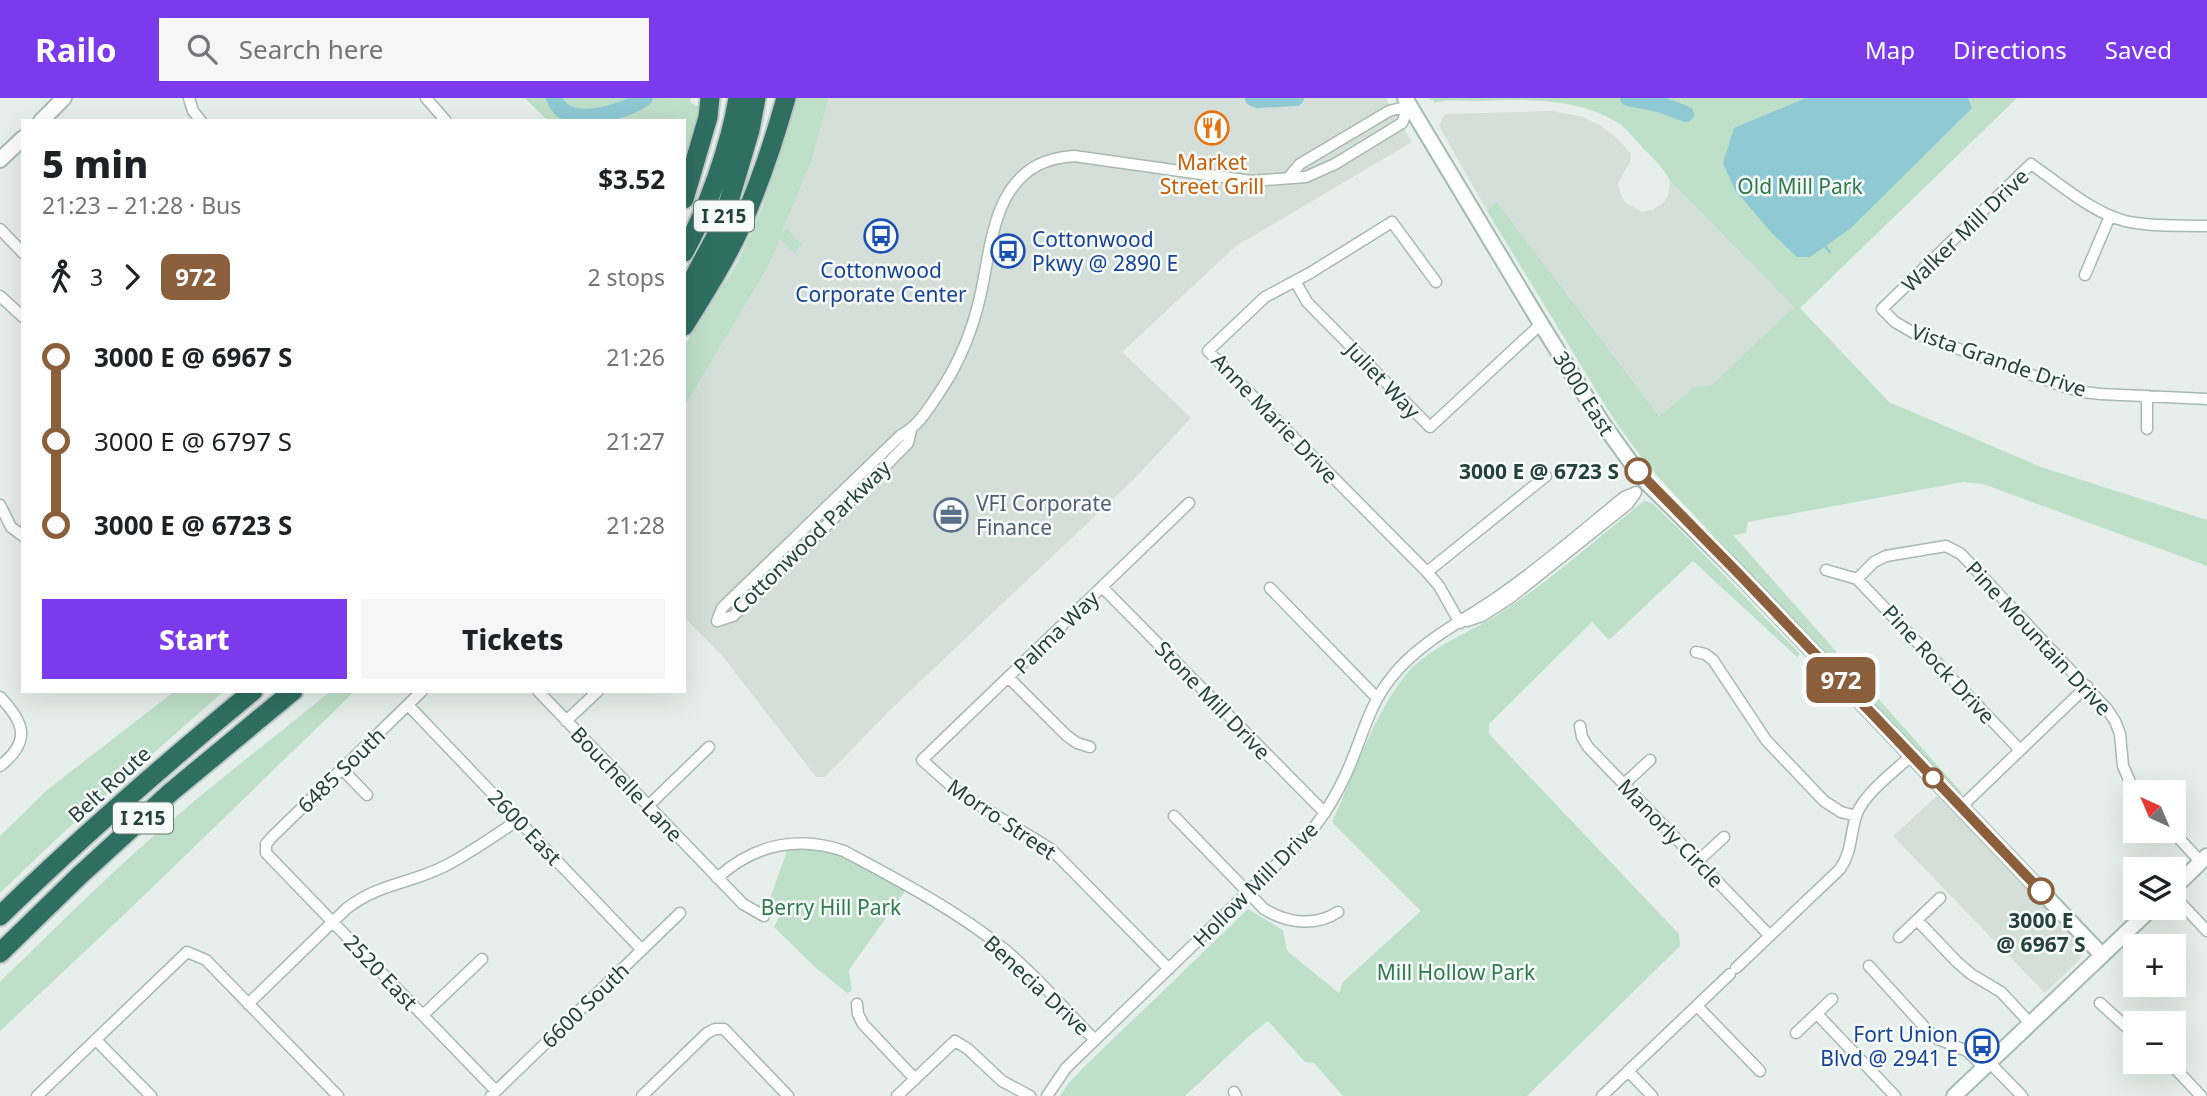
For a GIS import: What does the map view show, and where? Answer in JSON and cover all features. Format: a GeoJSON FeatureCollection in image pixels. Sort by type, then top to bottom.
{"type":"FeatureCollection","features":[{"type":"Feature","properties":{"kind":"highway","name":"I 215"},"geometry":{"type":"LineString","coordinates":[[686,292],[722,225],[742,128],[738,98]]}},
{"type":"Feature","properties":{"kind":"highway","name":"I 215"},"geometry":{"type":"LineString","coordinates":[[686,249],[698,228],[755,98]]}},
{"type":"Feature","properties":{"kind":"highway"},"geometry":{"type":"LineString","coordinates":[[686,323],[740,228],[786,98]]}},
{"type":"Feature","properties":{"kind":"highway"},"geometry":{"type":"LineString","coordinates":[[686,192],[709,108]]}},
{"type":"Feature","properties":{"kind":"highway","name":"Belt Route"},"geometry":{"type":"LineString","coordinates":[[0,916],[62,855],[155,772],[251,693]]}},
{"type":"Feature","properties":{"kind":"highway","name":"I 215"},"geometry":{"type":"LineString","coordinates":[[0,953],[171,792],[291,693]]}},
{"type":"Feature","properties":{"kind":"main road"},"geometry":{"type":"LineString","coordinates":[[45,119],[64,98]]}},
{"type":"Feature","properties":{"kind":"main road","name":"3000 East"},"geometry":{"type":"LineString","coordinates":[[1407,102],[1642,487],[1738,573],[2102,955]]}},
{"type":"Feature","properties":{"kind":"main road"},"geometry":{"type":"LineString","coordinates":[[0,160],[21,140]]}},
{"type":"Feature","properties":{"kind":"main road"},"geometry":{"type":"LineString","coordinates":[[2186,876],[2204,859]]}},
{"type":"Feature","properties":{"kind":"main road"},"geometry":{"type":"LineString","coordinates":[[1954,1096],[2139,920]]}},
{"type":"Feature","properties":{"kind":"street"},"geometry":{"type":"LineString","coordinates":[[189,98],[193,111],[199,119]]}},
{"type":"Feature","properties":{"kind":"street"},"geometry":{"type":"LineString","coordinates":[[426,98],[444,119]]}},
{"type":"Feature","properties":{"kind":"street"},"geometry":{"type":"LineString","coordinates":[[1289,177],[1300,164],[1407,102]]}},
{"type":"Feature","properties":{"kind":"street","name":"Cottonwood Parkway"},"geometry":{"type":"LineString","coordinates":[[911,430],[901,435],[722,608],[717,621],[733,616],[908,443],[911,430],[943,388],[968,338],[1001,204],[1024,174],[1038,164],[1055,158],[1074,156],[1251,181],[1306,177],[1335,164],[1402,123],[1407,102]]}},
{"type":"Feature","properties":{"kind":"street","name":"Walker Mill Drive"},"geometry":{"type":"LineString","coordinates":[[1882,310],[2031,164],[2110,216],[2135,223],[2207,226]]}},
{"type":"Feature","properties":{"kind":"street"},"geometry":{"type":"LineString","coordinates":[[2085,275],[2110,216]]}},
{"type":"Feature","properties":{"kind":"street","name":"Anne Marie Drive"},"geometry":{"type":"LineString","coordinates":[[1436,282],[1392,222],[1265,297],[1208,351],[1427,572],[1439,586],[1460,623]]}},
{"type":"Feature","properties":{"kind":"street"},"geometry":{"type":"LineString","coordinates":[[0,229],[21,251]]}},
{"type":"Feature","properties":{"kind":"street","name":"Juliet Way"},"geometry":{"type":"LineString","coordinates":[[1294,281],[1307,302],[1430,427],[1541,324]]}},
{"type":"Feature","properties":{"kind":"street"},"geometry":{"type":"LineString","coordinates":[[0,296],[21,315]]}},
{"type":"Feature","properties":{"kind":"street","name":"Vista Grande Drive"},"geometry":{"type":"LineString","coordinates":[[1882,310],[1895,322],[1914,333],[2065,387],[2101,394],[2207,398]]}},
{"type":"Feature","properties":{"kind":"street"},"geometry":{"type":"LineString","coordinates":[[2147,396],[2147,429]]}},
{"type":"Feature","properties":{"kind":"street"},"geometry":{"type":"LineString","coordinates":[[1427,572],[1546,476]]}},
{"type":"Feature","properties":{"kind":"street","name":"Hollow Mill Drive"},"geometry":{"type":"LineString","coordinates":[[1047,1096],[1066,1068],[1296,847],[1325,813],[1347,772],[1365,721],[1392,676],[1418,650],[1520,581],[1623,497],[1642,487]]}},
{"type":"Feature","properties":{"kind":"street","name":"Palma Way"},"geometry":{"type":"LineString","coordinates":[[922,760],[1189,503]]}},
{"type":"Feature","properties":{"kind":"street"},"geometry":{"type":"LineString","coordinates":[[0,505],[11,527],[21,534]]}},
{"type":"Feature","properties":{"kind":"street","name":"Pine Mountain Drive"},"geometry":{"type":"LineString","coordinates":[[1857,579],[1874,562],[1886,555],[1946,546],[1961,554],[2108,709],[2120,734],[2123,766],[2129,780]]}},
{"type":"Feature","properties":{"kind":"street"},"geometry":{"type":"LineString","coordinates":[[1826,570],[1857,579]]}},
{"type":"Feature","properties":{"kind":"street","name":"Pine Rock Drive"},"geometry":{"type":"LineString","coordinates":[[1857,579],[2020,750]]}},
{"type":"Feature","properties":{"kind":"street","name":"Stone Mill Drive"},"geometry":{"type":"LineString","coordinates":[[1102,587],[1325,813]]}},
{"type":"Feature","properties":{"kind":"street"},"geometry":{"type":"LineString","coordinates":[[1270,588],[1377,698]]}},
{"type":"Feature","properties":{"kind":"street"},"geometry":{"type":"LineString","coordinates":[[1696,652],[1713,660],[1757,730],[1824,801],[1841,812],[1856,816]]}},
{"type":"Feature","properties":{"kind":"street"},"geometry":{"type":"LineString","coordinates":[[1008,677],[1066,735],[1077,743],[1090,747]]}},
{"type":"Feature","properties":{"kind":"street"},"geometry":{"type":"LineString","coordinates":[[1961,807],[2087,686]]}},
{"type":"Feature","properties":{"kind":"street","name":"6485 South"},"geometry":{"type":"LineString","coordinates":[[266,853],[272,836],[420,693]]}},
{"type":"Feature","properties":{"kind":"street","name":"Bouchelle Lane"},"geometry":{"type":"LineString","coordinates":[[539,693],[743,904],[764,916]]}},
{"type":"Feature","properties":{"kind":"street"},"geometry":{"type":"LineString","coordinates":[[566,721],[596,693]]}},
{"type":"Feature","properties":{"kind":"street"},"geometry":{"type":"LineString","coordinates":[[0,697],[16,715],[21,728],[17,747],[0,766]]}},
{"type":"Feature","properties":{"kind":"street","name":"2600 East"},"geometry":{"type":"LineString","coordinates":[[408,705],[642,950]]}},
{"type":"Feature","properties":{"kind":"street","name":"Manorly Circle"},"geometry":{"type":"LineString","coordinates":[[1580,726],[1588,747],[1770,936]]}},
{"type":"Feature","properties":{"kind":"street"},"geometry":{"type":"LineString","coordinates":[[648,806],[709,747]]}},
{"type":"Feature","properties":{"kind":"street"},"geometry":{"type":"LineString","coordinates":[[1602,1096],[1840,869],[1850,850],[1856,816],[1861,805],[1912,755]]}},
{"type":"Feature","properties":{"kind":"street","name":"Morro Street"},"geometry":{"type":"LineString","coordinates":[[922,760],[958,792],[1051,849],[1169,969]]}},
{"type":"Feature","properties":{"kind":"street"},"geometry":{"type":"LineString","coordinates":[[1624,785],[1650,760]]}},
{"type":"Feature","properties":{"kind":"street"},"geometry":{"type":"LineString","coordinates":[[342,769],[367,795]]}},
{"type":"Feature","properties":{"kind":"street"},"geometry":{"type":"LineString","coordinates":[[1174,816],[1264,909],[1287,920],[1318,922],[1338,912]]}},
{"type":"Feature","properties":{"kind":"street"},"geometry":{"type":"LineString","coordinates":[[248,1003],[360,898],[443,867],[518,820]]}},
{"type":"Feature","properties":{"kind":"street"},"geometry":{"type":"LineString","coordinates":[[1698,862],[1724,837]]}},
{"type":"Feature","properties":{"kind":"street","name":"Benecia Drive"},"geometry":{"type":"LineString","coordinates":[[717,878],[753,852],[772,846],[810,843],[844,851],[988,937],[1018,961],[1095,1040]]}},
{"type":"Feature","properties":{"kind":"street"},"geometry":{"type":"LineString","coordinates":[[2186,843],[2204,859]]}},
{"type":"Feature","properties":{"kind":"street","name":"2520 East"},"geometry":{"type":"LineString","coordinates":[[266,853],[423,1015],[493,1093]]}},
{"type":"Feature","properties":{"kind":"street"},"geometry":{"type":"LineString","coordinates":[[1899,937],[1940,898]]}},
{"type":"Feature","properties":{"kind":"street"},"geometry":{"type":"LineString","coordinates":[[2186,909],[2207,931]]}},
{"type":"Feature","properties":{"kind":"street","name":"6600 South"},"geometry":{"type":"LineString","coordinates":[[493,1093],[680,913]]}},
{"type":"Feature","properties":{"kind":"street"},"geometry":{"type":"LineString","coordinates":[[1917,920],[1956,962],[2001,992],[2030,1023]]}},
{"type":"Feature","properties":{"kind":"street"},"geometry":{"type":"LineString","coordinates":[[37,1096],[187,952],[205,960],[338,1096]]}},
{"type":"Feature","properties":{"kind":"street"},"geometry":{"type":"LineString","coordinates":[[423,1015],[482,959]]}},
{"type":"Feature","properties":{"kind":"street"},"geometry":{"type":"LineString","coordinates":[[1869,966],[1929,1032],[1938,1039],[1967,1051],[2022,1096]]}},
{"type":"Feature","properties":{"kind":"street"},"geometry":{"type":"LineString","coordinates":[[1796,1033],[1832,999]]}},
{"type":"Feature","properties":{"kind":"street"},"geometry":{"type":"LineString","coordinates":[[2100,1003],[2123,1024]]}},
{"type":"Feature","properties":{"kind":"street"},"geometry":{"type":"LineString","coordinates":[[857,1004],[863,1024],[915,1079]]}},
{"type":"Feature","properties":{"kind":"street"},"geometry":{"type":"LineString","coordinates":[[1697,1006],[1760,1071]]}},
{"type":"Feature","properties":{"kind":"street"},"geometry":{"type":"LineString","coordinates":[[1816,1014],[1895,1096]]}},
{"type":"Feature","properties":{"kind":"street"},"geometry":{"type":"LineString","coordinates":[[642,1096],[715,1028],[724,1030],[788,1096]]}},
{"type":"Feature","properties":{"kind":"street"},"geometry":{"type":"LineString","coordinates":[[96,1040],[150,1096]]}},
{"type":"Feature","properties":{"kind":"street"},"geometry":{"type":"LineString","coordinates":[[897,1096],[956,1041],[1002,1081],[1030,1096]]}},
{"type":"Feature","properties":{"kind":"street"},"geometry":{"type":"LineString","coordinates":[[1628,1071],[1652,1096]]}},
{"type":"Feature","properties":{"kind":"street"},"geometry":{"type":"LineString","coordinates":[[2181,1074],[2202,1096]]}},
{"type":"Feature","properties":{"kind":"shaded area"},"geometry":{"type":"Polygon","coordinates":[[[829,98],[1386,98],[1412,142],[1236,246],[1122,352],[1191,418],[1134,479],[889,711],[825,777],[816,777],[724,658],[686,619],[686,405],[769,265],[812,159],[829,98]]]}},
{"type":"Feature","properties":{"kind":"shaded area"},"geometry":{"type":"Polygon","coordinates":[[[1552,111],[1583,117],[1601,126],[1631,154],[1630,162],[1618,183],[1625,202],[1642,212],[1653,210],[1668,196],[1670,181],[1795,308],[1712,385],[1694,387],[1659,416],[1496,202],[1487,211],[1439,126],[1443,116],[1448,114],[1552,111]]]}},
{"type":"Feature","properties":{"kind":"shaded area"},"geometry":{"type":"Polygon","coordinates":[[[1939,794],[2080,945],[2082,955],[2079,960],[2045,993],[1893,836],[1939,794]]]}},
{"type":"Feature","properties":{"kind":"green space"},"geometry":{"type":"Polygon","coordinates":[[[525,98],[691,98],[690,102],[701,108],[686,156],[686,119],[546,119],[525,98]]]}},
{"type":"Feature","properties":{"kind":"green space"},"geometry":{"type":"Polygon","coordinates":[[[795,98],[829,98],[812,159],[782,233],[787,229],[802,245],[794,253],[780,239],[769,265],[686,405],[686,343],[737,263],[762,208],[795,98]]]}},
{"type":"Feature","properties":{"kind":"green space","name":"Old Mill Park"},"geometry":{"type":"Polygon","coordinates":[[[1427,98],[2017,98],[1800,308],[1889,402],[2041,467],[2207,520],[2207,566],[1983,484],[1963,482],[1748,522],[1746,533],[1733,535],[1962,793],[1960,794],[1645,462],[1613,418],[1487,211],[1496,201],[1659,416],[1694,387],[1712,385],[1794,307],[1670,181],[1658,163],[1617,122],[1602,114],[1569,104],[1516,100],[1452,100],[1434,103],[1427,98]]]}},
{"type":"Feature","properties":{"kind":"green space","name":"Mill Hollow Park"},"geometry":{"type":"Polygon","coordinates":[[[1644,501],[1652,503],[1692,542],[1800,654],[1797,657],[1693,561],[1609,640],[1592,622],[1489,724],[1489,734],[1679,934],[1680,946],[1527,1096],[1343,1096],[1314,1063],[1305,1062],[1268,1021],[1185,1096],[1060,1096],[1086,1065],[1248,909],[1283,930],[1287,951],[1339,993],[1343,982],[1421,911],[1332,822],[1376,722],[1398,685],[1420,661],[1523,598],[1644,501]]]}},
{"type":"Feature","properties":{"kind":"green space"},"geometry":{"type":"Polygon","coordinates":[[[172,693],[222,693],[65,831],[0,893],[0,836],[47,790],[172,693]]]}},
{"type":"Feature","properties":{"kind":"green space"},"geometry":{"type":"Polygon","coordinates":[[[329,693],[353,693],[0,1031],[0,982],[104,881],[210,788],[329,693]]]}},
{"type":"Feature","properties":{"kind":"green space","name":"Berry Hill Park"},"geometry":{"type":"Polygon","coordinates":[[[788,848],[817,848],[842,855],[905,891],[849,970],[852,991],[847,993],[815,967],[774,927],[780,915],[769,901],[788,848]]]}},
{"type":"Feature","properties":{"kind":"water"},"geometry":{"type":"Polygon","coordinates":[[[1806,98],[1968,98],[1972,108],[1851,228],[1810,257],[1797,257],[1770,231],[1735,190],[1723,163],[1734,128],[1806,98]]]}},
{"type":"Feature","properties":{"kind":"waterway"},"geometry":{"type":"LineString","coordinates":[[554,98],[560,108],[583,117],[624,109],[645,98]]}},
{"type":"Feature","properties":{"kind":"waterway"},"geometry":{"type":"LineString","coordinates":[[1253,98],[1296,98]]}},
{"type":"Feature","properties":{"kind":"waterway"},"geometry":{"type":"LineString","coordinates":[[1628,98],[1662,105],[1686,114]]}},
{"type":"Feature","properties":{"kind":"waterway"},"geometry":{"type":"LineString","coordinates":[[1823,244],[1830,252]]}},
{"type":"Feature","properties":{"kind":"bus line","name":"972"},"geometry":{"type":"LineString","coordinates":[[1638,471],[2041,891]]}},
{"type":"Feature","properties":{"kind":"place","name":"Market Street Grill"},"geometry":{"type":"Point","coordinates":[1212,128]}},
{"type":"Feature","properties":{"kind":"place","name":"Cottonwood Corporate Center"},"geometry":{"type":"Point","coordinates":[881,236]}},
{"type":"Feature","properties":{"kind":"place","name":"Cottonwood Pkwy @ 2890 E"},"geometry":{"type":"Point","coordinates":[1008,251]}},
{"type":"Feature","properties":{"kind":"place","name":"3000 E @ 6723 S"},"geometry":{"type":"Point","coordinates":[1638,471]}},
{"type":"Feature","properties":{"kind":"place","name":"VFI Corporate Finance"},"geometry":{"type":"Point","coordinates":[951,515]}},
{"type":"Feature","properties":{"kind":"place","name":"3000 E @ 6967 S"},"geometry":{"type":"Point","coordinates":[2041,891]}},
{"type":"Feature","properties":{"kind":"place","name":"Fort Union Blvd @ 2941 E"},"geometry":{"type":"Point","coordinates":[1982,1046]}}]}
